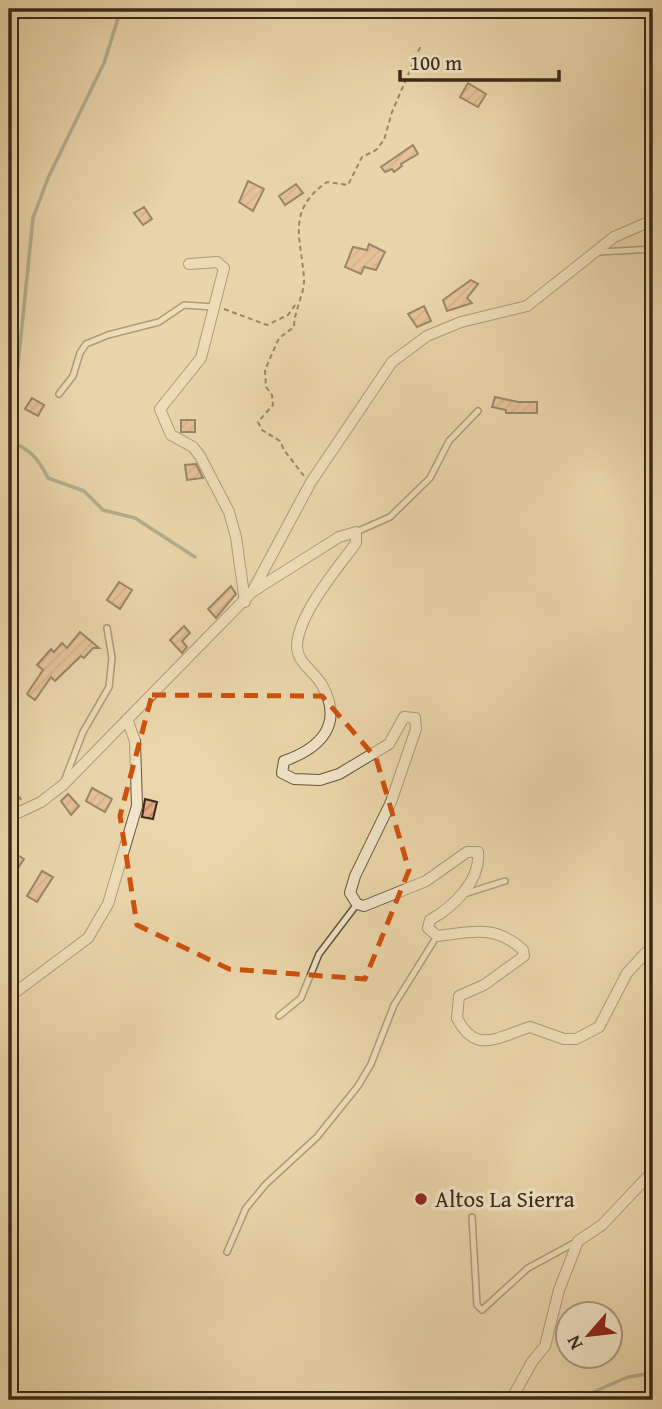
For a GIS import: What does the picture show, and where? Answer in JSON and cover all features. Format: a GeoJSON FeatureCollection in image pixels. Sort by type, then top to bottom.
{"type":"FeatureCollection","features":[{"type":"Feature","properties":{"kind":"street"},"geometry":{"type":"LineString","coordinates":[[9,817],[27,809],[63,785],[245,602],[311,482],[398,358],[427,336],[461,322],[527,306],[614,237],[653,220]]}},
{"type":"Feature","properties":{"kind":"street"},"geometry":{"type":"LineString","coordinates":[[189,264],[217,262],[222,265],[201,358],[160,409],[172,435],[192,447],[200,456],[229,512],[236,537],[245,602]]}},
{"type":"Feature","properties":{"kind":"street"},"geometry":{"type":"LineString","coordinates":[[252,592],[339,537],[348,532],[356,532],[356,543],[307,613],[296,649],[300,659],[321,684],[328,703],[330,724],[321,741],[305,754],[282,765],[282,773],[294,779],[320,780],[339,774],[389,744],[404,717],[415,718],[416,729],[391,802],[355,876],[350,893],[357,904],[363,906],[426,881],[474,850],[479,857],[464,894],[452,906],[430,920],[430,931],[438,936],[492,930],[523,950],[519,962],[484,985],[459,996],[457,1018],[470,1036],[482,1041],[496,1040],[530,1027],[564,1039],[586,1035],[599,1027],[627,973],[653,945]]}},
{"type":"Feature","properties":{"kind":"street"},"geometry":{"type":"LineString","coordinates":[[9,997],[88,938],[108,904],[137,806],[135,741],[127,719]]}},
{"type":"Feature","properties":{"kind":"street"},"geometry":{"type":"LineString","coordinates":[[511,1400],[532,1362],[545,1346],[559,1290],[579,1241],[602,1225],[653,1171]]}},
{"type":"Feature","properties":{"kind":"lane"},"geometry":{"type":"LineString","coordinates":[[596,252],[653,249]]}},
{"type":"Feature","properties":{"kind":"lane"},"geometry":{"type":"LineString","coordinates":[[59,394],[73,376],[80,353],[93,340],[159,322],[184,305],[214,307]]}},
{"type":"Feature","properties":{"kind":"lane"},"geometry":{"type":"LineString","coordinates":[[356,532],[390,517],[430,478],[449,441],[478,411]]}},
{"type":"Feature","properties":{"kind":"lane"},"geometry":{"type":"LineString","coordinates":[[63,785],[83,732],[109,687],[112,658],[107,628]]}},
{"type":"Feature","properties":{"kind":"lane"},"geometry":{"type":"LineString","coordinates":[[464,894],[505,881]]}},
{"type":"Feature","properties":{"kind":"lane"},"geometry":{"type":"LineString","coordinates":[[279,1016],[301,998],[323,947],[357,904]]}},
{"type":"Feature","properties":{"kind":"lane"},"geometry":{"type":"LineString","coordinates":[[227,1252],[246,1208],[265,1184],[317,1137],[358,1086],[371,1064],[394,1006],[438,936]]}},
{"type":"Feature","properties":{"kind":"lane"},"geometry":{"type":"LineString","coordinates":[[472,1217],[477,1305],[482,1310],[528,1268],[579,1241]]}},
{"type":"Feature","properties":{"kind":"path"},"geometry":{"type":"LineString","coordinates":[[311,482],[284,450],[281,441],[262,430],[258,422],[273,405],[272,396],[266,387],[265,370],[279,338],[294,327],[304,278],[298,241],[302,210],[315,191],[327,182],[348,185],[362,157],[376,150],[384,140],[392,112],[421,45]]}},
{"type":"Feature","properties":{"kind":"path"},"geometry":{"type":"LineString","coordinates":[[214,307],[267,325],[288,315],[298,301]]}},
{"type":"Feature","properties":{"kind":"path"},"geometry":{"type":"LineString","coordinates":[[9,772],[27,809]]}},
{"type":"Feature","properties":{"kind":"highlighted area"},"geometry":{"type":"Polygon","coordinates":[[[152,695],[322,696],[376,758],[409,870],[365,979],[229,969],[137,925],[120,816],[152,695]]]}},
{"type":"Feature","properties":{"kind":"building"},"geometry":{"type":"Polygon","coordinates":[[[468,83],[486,94],[478,107],[460,97],[468,83]]]}},
{"type":"Feature","properties":{"kind":"building"},"geometry":{"type":"Polygon","coordinates":[[[413,145],[418,154],[401,164],[394,172],[392,169],[385,172],[381,167],[413,145]]]}},
{"type":"Feature","properties":{"kind":"building"},"geometry":{"type":"Polygon","coordinates":[[[248,181],[264,189],[253,211],[239,202],[248,181]]]}},
{"type":"Feature","properties":{"kind":"building"},"geometry":{"type":"Polygon","coordinates":[[[296,184],[303,193],[285,205],[279,196],[296,184]]]}},
{"type":"Feature","properties":{"kind":"building"},"geometry":{"type":"Polygon","coordinates":[[[144,207],[152,219],[143,225],[134,213],[144,207]]]}},
{"type":"Feature","properties":{"kind":"building"},"geometry":{"type":"Polygon","coordinates":[[[369,244],[385,252],[376,270],[364,267],[361,274],[345,267],[353,247],[367,250],[369,244]]]}},
{"type":"Feature","properties":{"kind":"building"},"geometry":{"type":"Polygon","coordinates":[[[471,280],[478,284],[467,298],[472,303],[447,311],[443,300],[471,280]]]}},
{"type":"Feature","properties":{"kind":"building"},"geometry":{"type":"Polygon","coordinates":[[[424,306],[431,321],[417,327],[408,314],[424,306]]]}},
{"type":"Feature","properties":{"kind":"building"},"geometry":{"type":"Polygon","coordinates":[[[495,397],[518,402],[537,402],[537,413],[506,413],[506,410],[492,407],[495,397]]]}},
{"type":"Feature","properties":{"kind":"building"},"geometry":{"type":"Polygon","coordinates":[[[32,398],[44,405],[38,416],[25,409],[32,398]]]}},
{"type":"Feature","properties":{"kind":"building"},"geometry":{"type":"Polygon","coordinates":[[[181,420],[195,420],[195,432],[181,432],[181,420]]]}},
{"type":"Feature","properties":{"kind":"building"},"geometry":{"type":"Polygon","coordinates":[[[196,464],[203,478],[187,480],[185,465],[196,464]]]}},
{"type":"Feature","properties":{"kind":"building"},"geometry":{"type":"Polygon","coordinates":[[[119,582],[132,590],[120,609],[107,600],[119,582]]]}},
{"type":"Feature","properties":{"kind":"building"},"geometry":{"type":"Polygon","coordinates":[[[231,586],[236,594],[216,618],[208,609],[231,586]]]}},
{"type":"Feature","properties":{"kind":"building"},"geometry":{"type":"Polygon","coordinates":[[[184,626],[190,633],[182,641],[187,647],[182,653],[170,640],[184,626]]]}},
{"type":"Feature","properties":{"kind":"building"},"geometry":{"type":"Polygon","coordinates":[[[80,632],[99,648],[93,648],[84,658],[81,656],[55,681],[51,677],[35,700],[27,694],[43,670],[37,665],[51,649],[54,652],[62,643],[67,648],[80,632]]]}},
{"type":"Feature","properties":{"kind":"building"},"geometry":{"type":"Polygon","coordinates":[[[92,788],[112,799],[105,812],[86,801],[92,788]]]}},
{"type":"Feature","properties":{"kind":"building"},"geometry":{"type":"Polygon","coordinates":[[[68,794],[79,806],[71,815],[61,801],[68,794]]]}},
{"type":"Feature","properties":{"kind":"building"},"geometry":{"type":"Polygon","coordinates":[[[145,799],[157,802],[153,819],[142,817],[145,799]]]}},
{"type":"Feature","properties":{"kind":"building"},"geometry":{"type":"Polygon","coordinates":[[[9,850],[24,859],[18,868],[9,862],[9,850]]]}},
{"type":"Feature","properties":{"kind":"building"},"geometry":{"type":"Polygon","coordinates":[[[42,871],[53,877],[37,902],[27,896],[42,871]]]}},
{"type":"Feature","properties":{"kind":"waterway"},"geometry":{"type":"LineString","coordinates":[[16,385],[33,218],[48,178],[104,63],[121,9]]}},
{"type":"Feature","properties":{"kind":"waterway"},"geometry":{"type":"LineString","coordinates":[[9,441],[33,455],[48,478],[84,491],[103,510],[135,518],[195,557]]}},
{"type":"Feature","properties":{"kind":"waterway"},"geometry":{"type":"LineString","coordinates":[[575,1400],[628,1377],[653,1373]]}},
{"type":"Feature","properties":{"kind":"place","name":"Altos La Sierra"},"geometry":{"type":"Point","coordinates":[421,1199]}}]}
